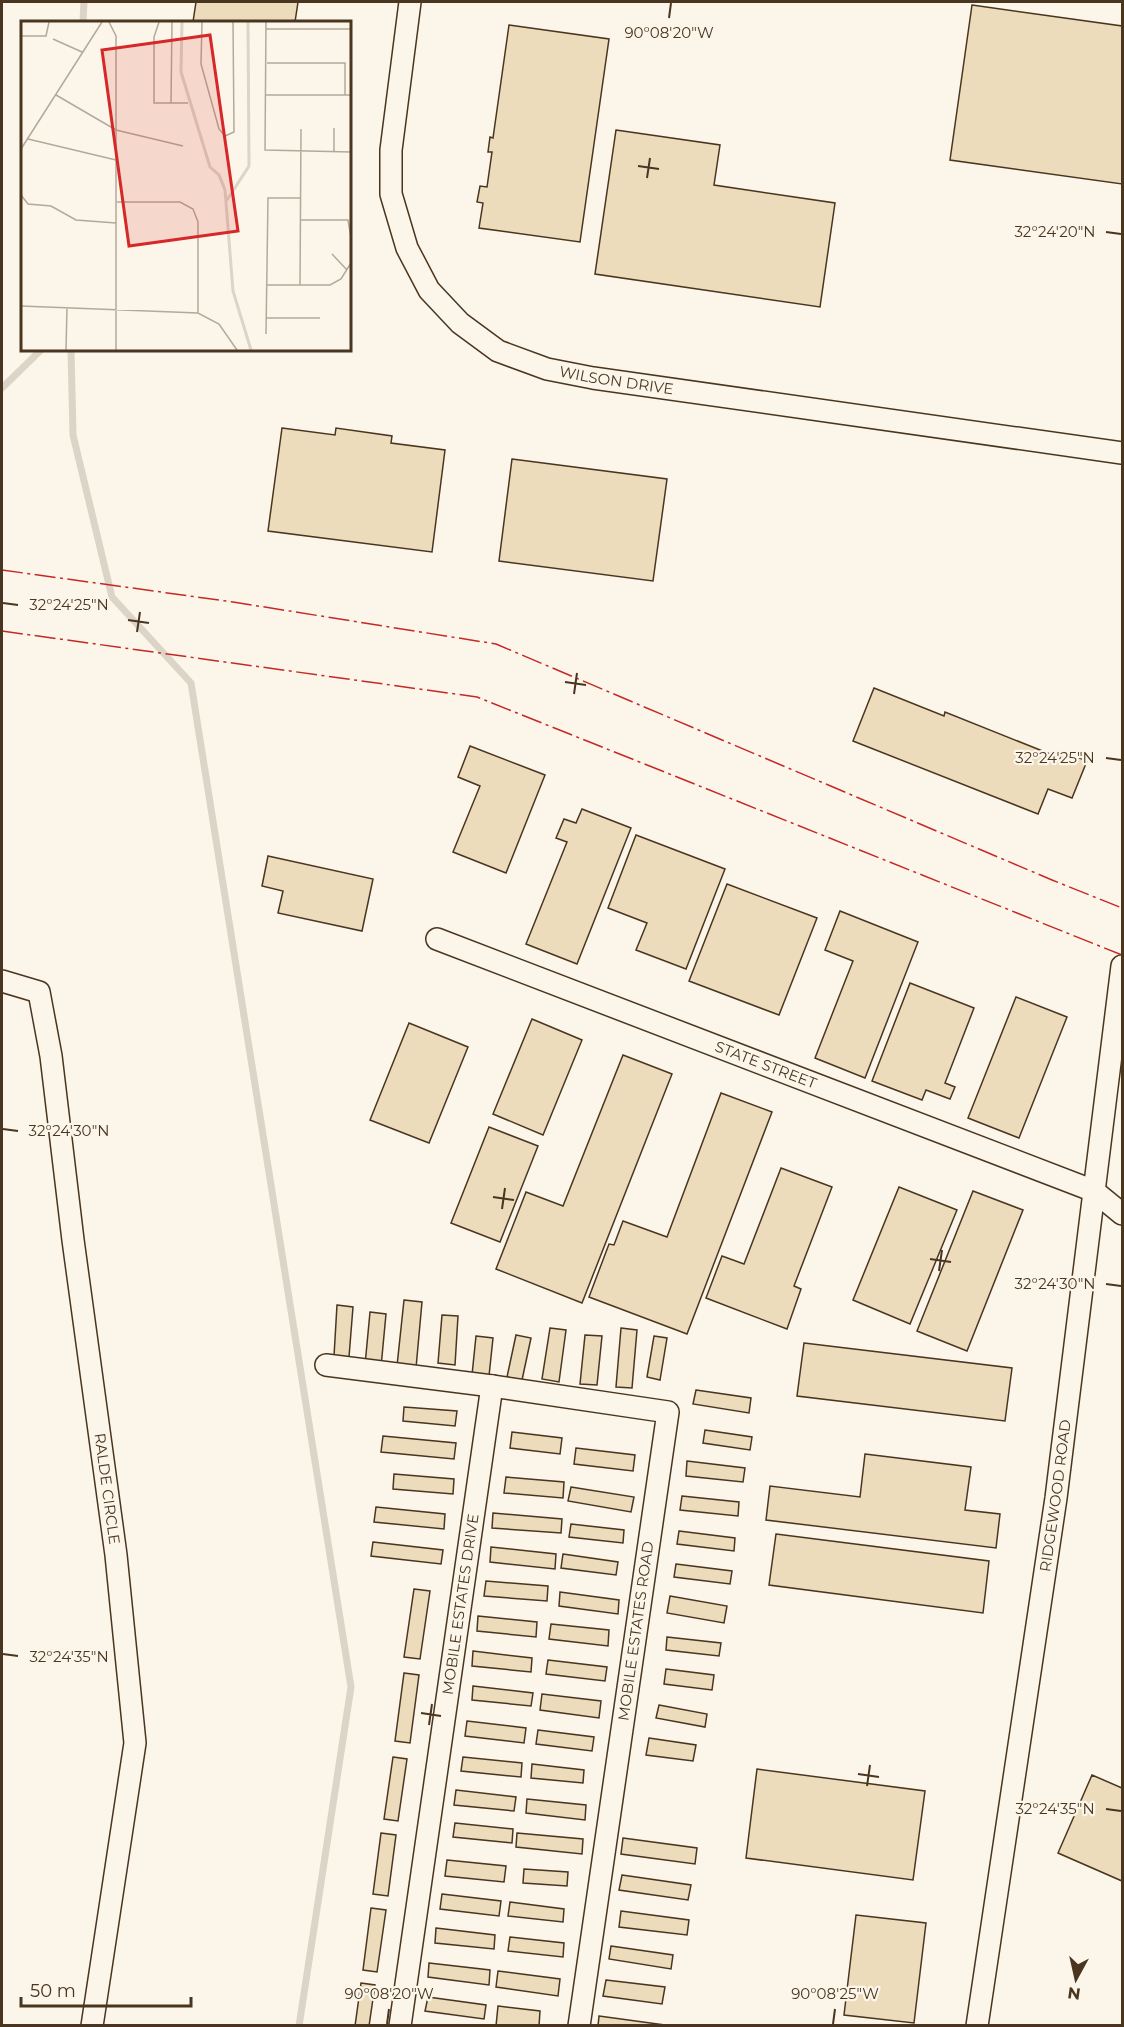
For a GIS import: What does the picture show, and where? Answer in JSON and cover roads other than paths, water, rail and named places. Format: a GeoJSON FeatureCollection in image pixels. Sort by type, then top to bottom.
{"type":"FeatureCollection","features":[{"type":"Feature","properties":{"kind":"street","name":"WILSON DRIVE"},"geometry":{"type":"LineString","coordinates":[[410,2],[391,150],[391,194],[406,248],[429,290],[460,323],[498,351],[547,369],[593,378],[1122,453]]}},
{"type":"Feature","properties":{"kind":"street","name":"STATE STREET"},"geometry":{"type":"LineString","coordinates":[[437,939],[1094,1191],[1122,1214]]}},
{"type":"Feature","properties":{"kind":"street","name":"RIDGEWOOD ROAD"},"geometry":{"type":"LineString","coordinates":[[977,2025],[1056,1498],[1122,966]]}},
{"type":"Feature","properties":{"kind":"street","name":"RALDE CIRCLE"},"geometry":{"type":"LineString","coordinates":[[2,981],[39,992],[51,1056],[116,1555],[135,1743],[92,2025]]}},
{"type":"Feature","properties":{"kind":"street"},"geometry":{"type":"LineString","coordinates":[[326,1365],[492,1386]]}},
{"type":"Feature","properties":{"kind":"street","name":"MOBILE ESTATES DRIVE"},"geometry":{"type":"LineString","coordinates":[[400,2025],[492,1386]]}},
{"type":"Feature","properties":{"kind":"street","name":"MOBILE ESTATES ROAD"},"geometry":{"type":"LineString","coordinates":[[492,1386],[668,1412],[579,2025]]}},
{"type":"Feature","properties":{"kind":"waterway"},"geometry":{"type":"LineString","coordinates":[[83,21],[84,2]]}},
{"type":"Feature","properties":{"kind":"waterway"},"geometry":{"type":"LineString","coordinates":[[2,388],[40,351]]}},
{"type":"Feature","properties":{"kind":"waterway"},"geometry":{"type":"LineString","coordinates":[[71,351],[73,435],[112,597],[191,683],[351,1687],[299,2026]]}}]}
